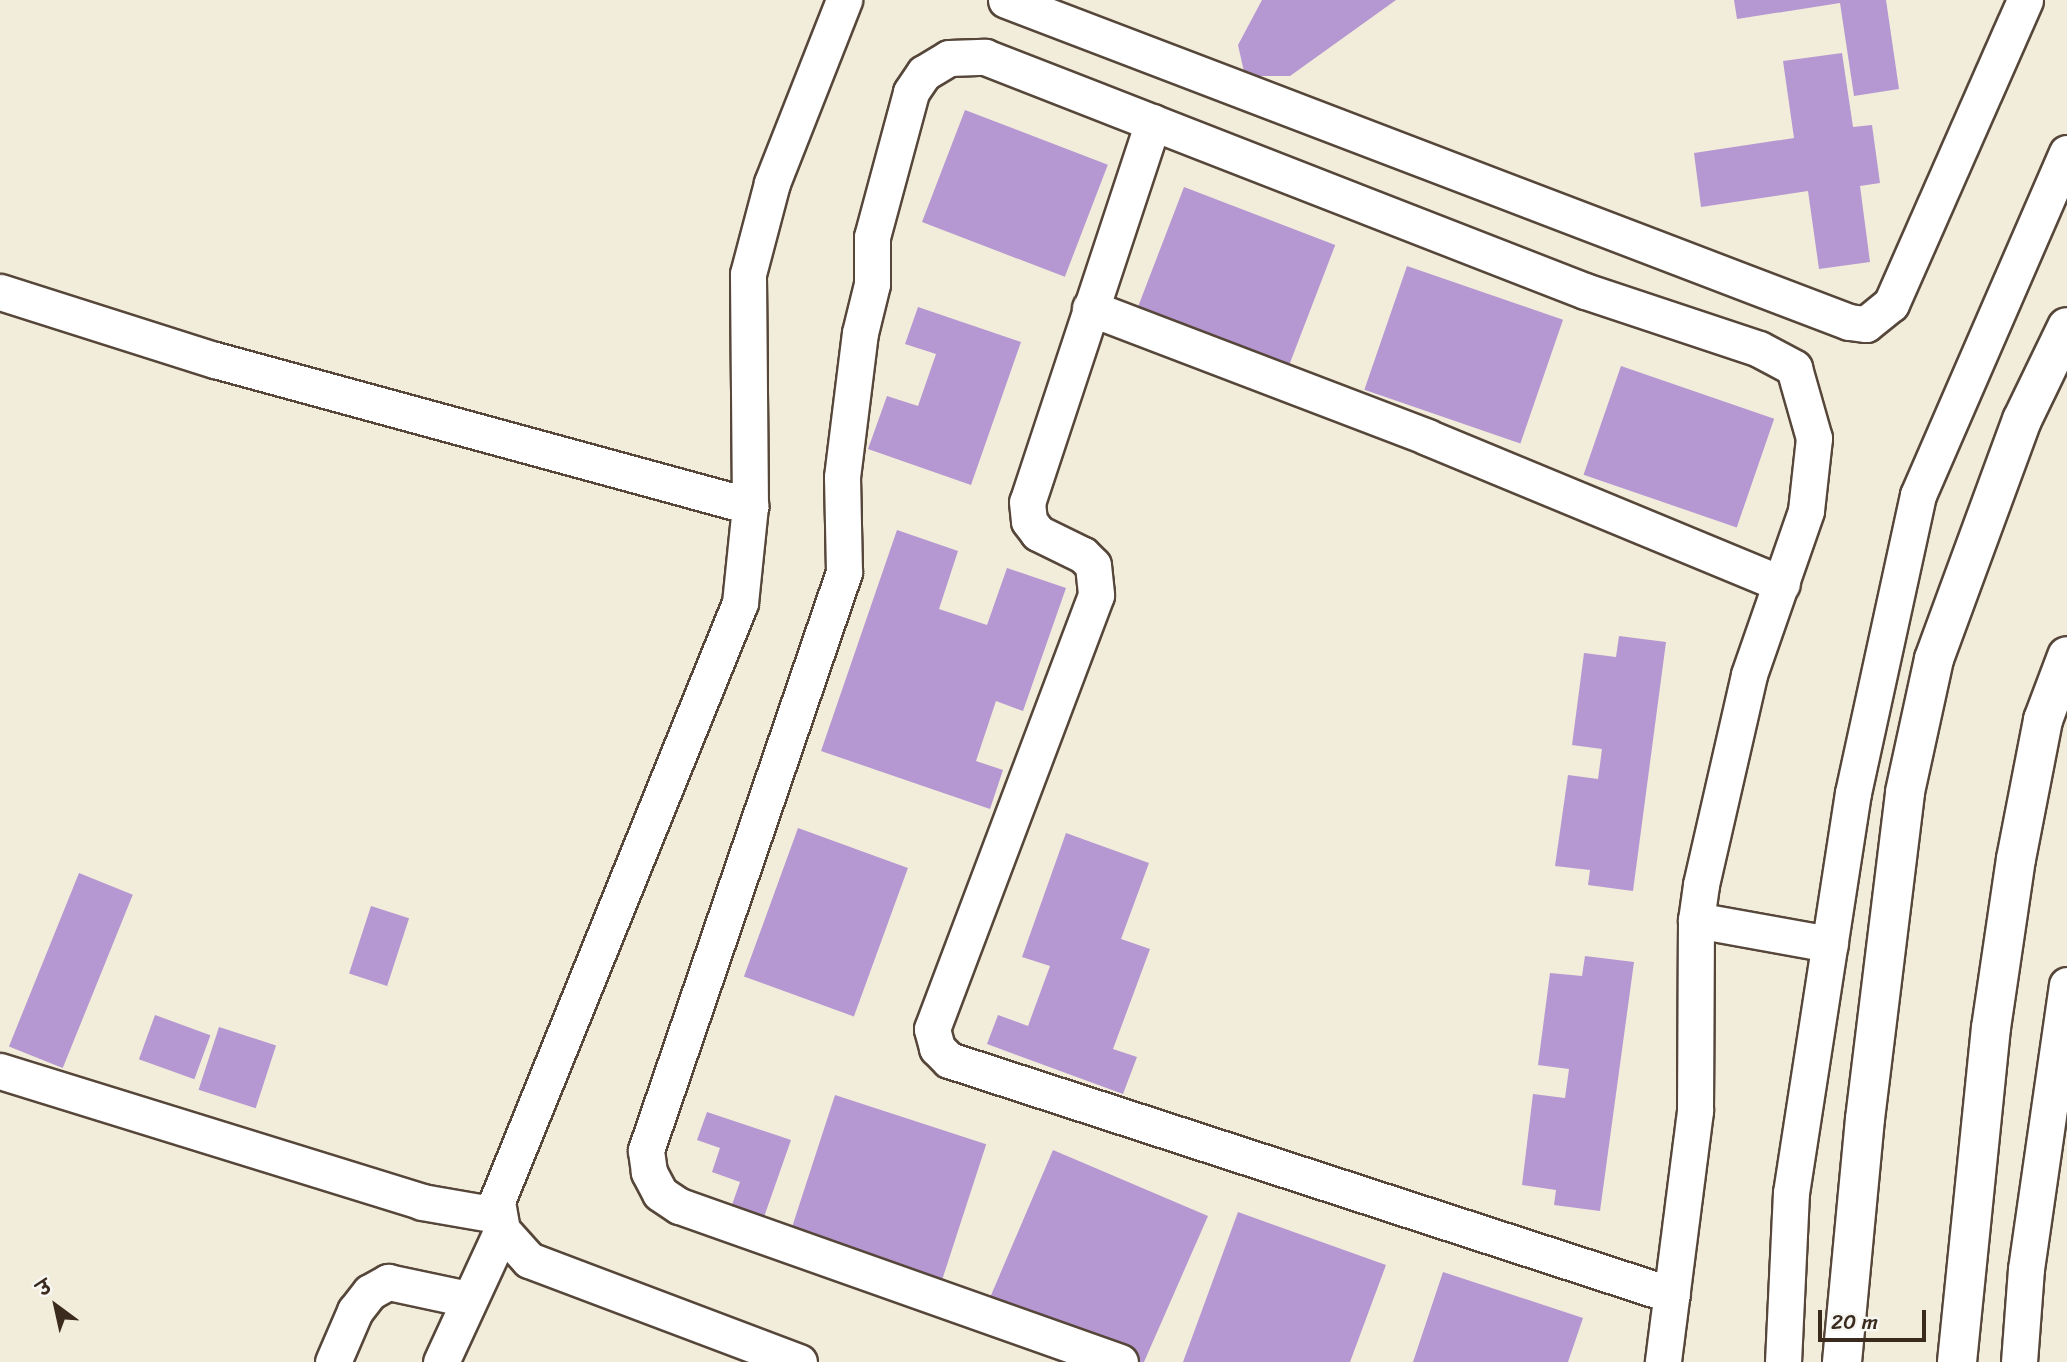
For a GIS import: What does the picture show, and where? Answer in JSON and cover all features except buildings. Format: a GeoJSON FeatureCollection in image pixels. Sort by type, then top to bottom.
{"type":"FeatureCollection","features":[{"type":"Feature","properties":{"kind":"street"},"geometry":{"type":"LineString","coordinates":[[799,1362],[529,1260],[500,1222],[497,1201],[740,603],[750,506],[748,274],[772,183],[844,0]]}},
{"type":"Feature","properties":{"kind":"street"},"geometry":{"type":"LineString","coordinates":[[1006,0],[1849,322],[1866,324],[1891,304],[2025,0]]}},
{"type":"Feature","properties":{"kind":"street"},"geometry":{"type":"LineString","coordinates":[[1120,1362],[680,1206],[660,1193],[649,1172],[646,1150],[844,572],[842,477],[860,333],[872,284],[872,237],[911,92],[924,73],[949,58],[985,57],[1585,291],[1783,358],[1794,368],[1814,438],[1806,511],[1749,675],[1696,920],[1695,1111],[1663,1362]]}},
{"type":"Feature","properties":{"kind":"street"},"geometry":{"type":"LineString","coordinates":[[1153,122],[1027,502],[1029,521],[1038,533],[1083,555],[1093,565],[1096,595],[932,1029],[937,1048],[949,1060],[1672,1295]]}},
{"type":"Feature","properties":{"kind":"street"},"geometry":{"type":"LineString","coordinates":[[1783,1362],[1791,1193],[1853,793],[1918,495],[2067,153]]}},
{"type":"Feature","properties":{"kind":"street"},"geometry":{"type":"LineString","coordinates":[[0,292],[215,360],[750,506]]}},
{"type":"Feature","properties":{"kind":"street"},"geometry":{"type":"LineString","coordinates":[[1090,308],[1427,437],[1782,584]]}},
{"type":"Feature","properties":{"kind":"street"},"geometry":{"type":"LineString","coordinates":[[1842,1362],[1865,1119],[1905,792],[1934,659],[2022,420],[2067,327]]}},
{"type":"Feature","properties":{"kind":"street"},"geometry":{"type":"LineString","coordinates":[[1956,1362],[1991,1028],[2016,859],[2043,720],[2067,656]]}},
{"type":"Feature","properties":{"kind":"street"},"geometry":{"type":"LineString","coordinates":[[1696,920],[1830,944]]}},
{"type":"Feature","properties":{"kind":"street"},"geometry":{"type":"LineString","coordinates":[[2020,1362],[2026,1269],[2067,985]]}},
{"type":"Feature","properties":{"kind":"street"},"geometry":{"type":"LineString","coordinates":[[0,1071],[422,1202],[500,1222]]}},
{"type":"Feature","properties":{"kind":"street"},"geometry":{"type":"LineString","coordinates":[[441,1362],[500,1222]]}},
{"type":"Feature","properties":{"kind":"street"},"geometry":{"type":"LineString","coordinates":[[333,1362],[355,1311],[370,1292],[388,1282],[467,1299]]}}]}
